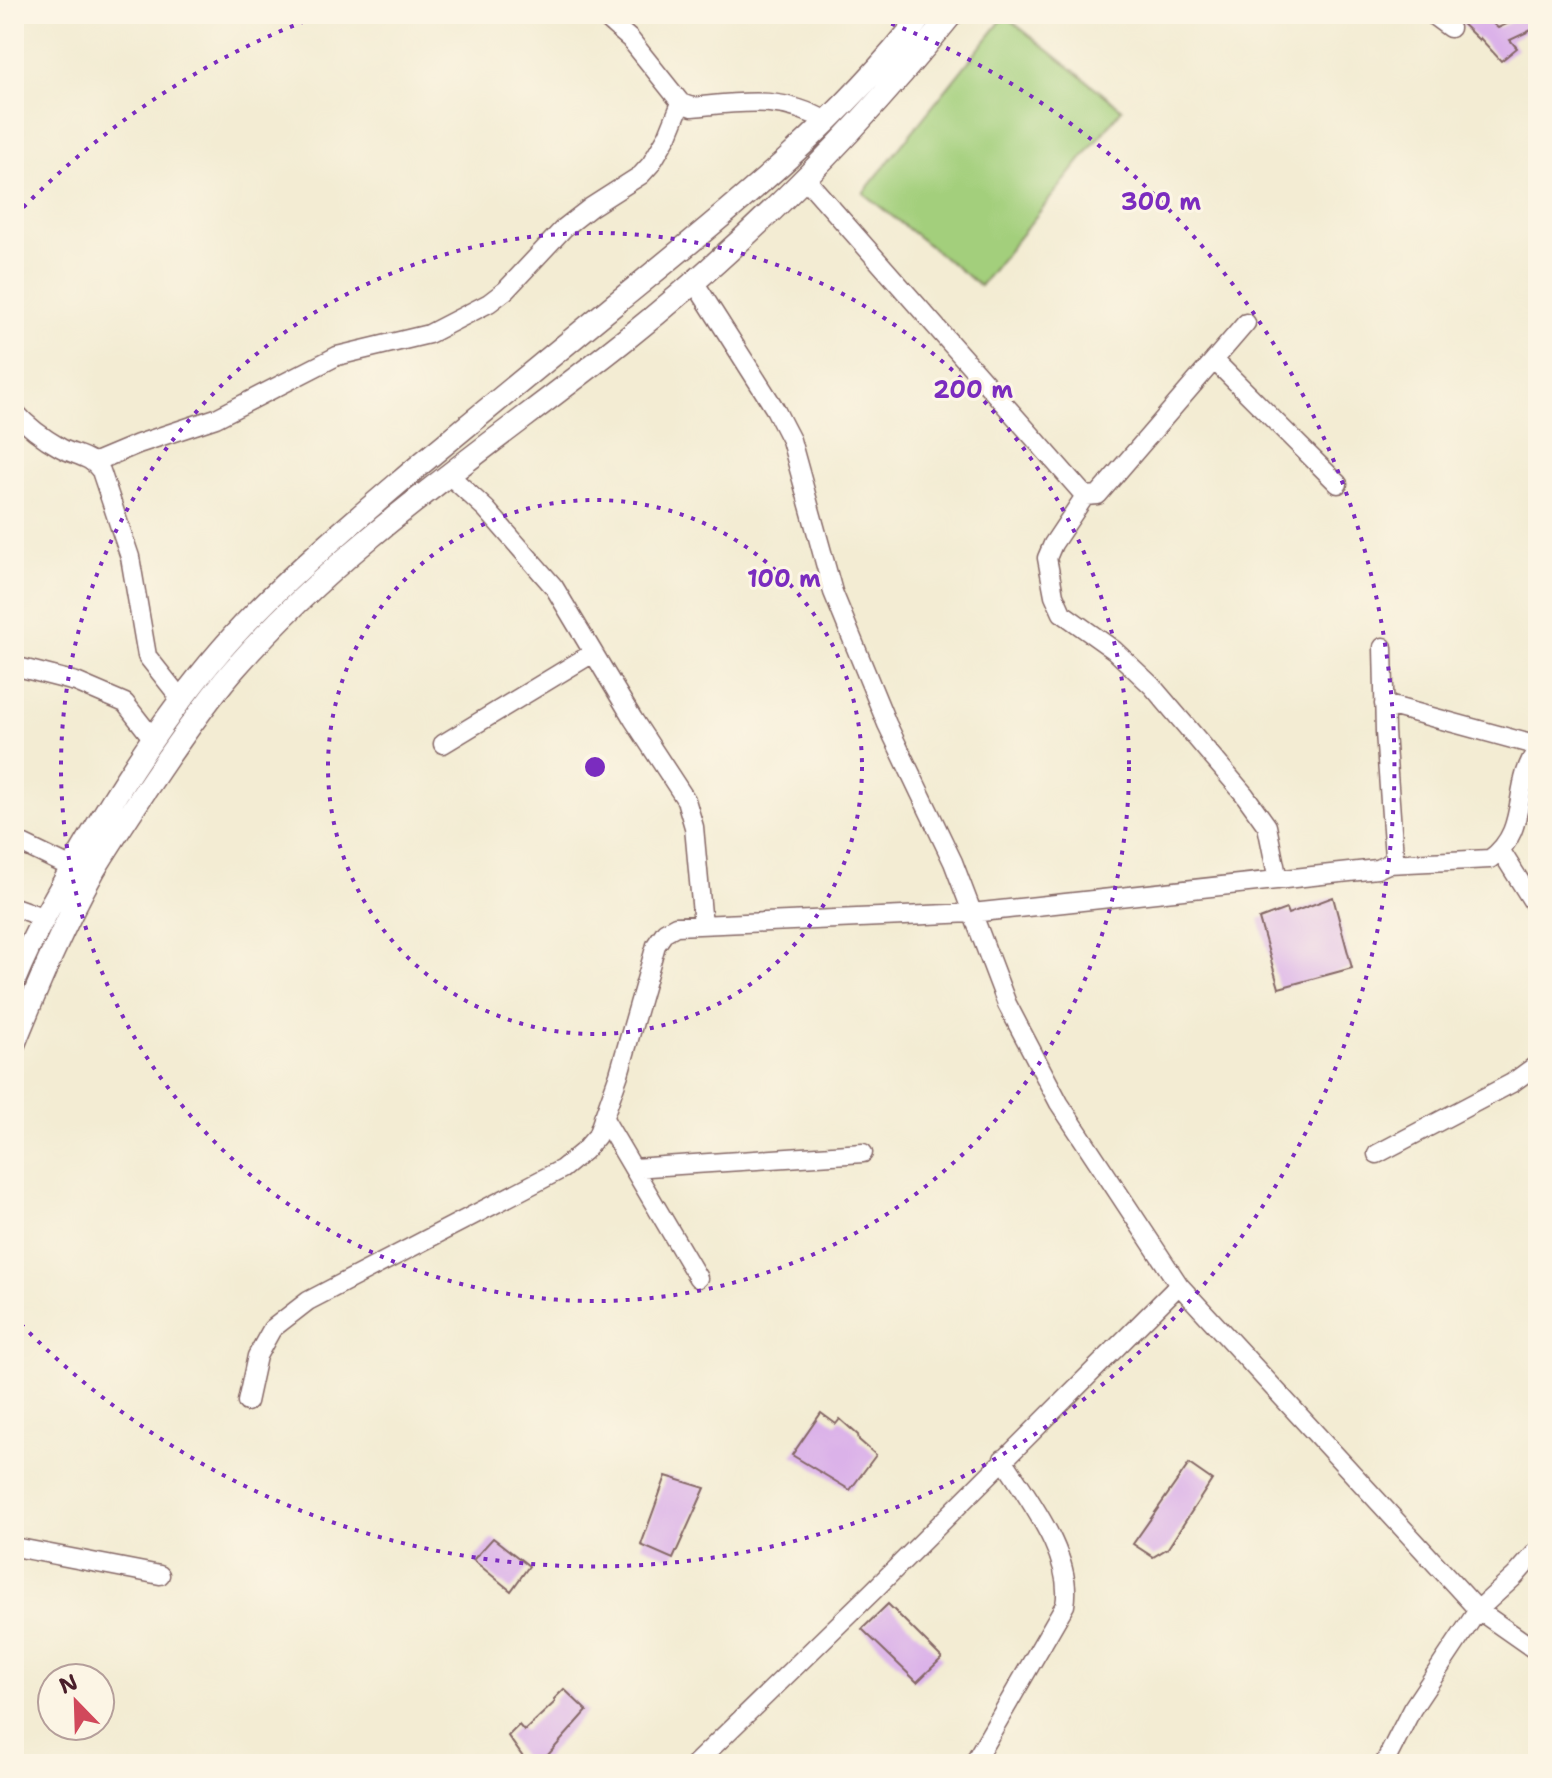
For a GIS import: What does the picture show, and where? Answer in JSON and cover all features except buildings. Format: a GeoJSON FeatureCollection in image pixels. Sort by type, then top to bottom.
{"type":"FeatureCollection","features":[{"type":"Feature","properties":{"kind":"main road"},"geometry":{"type":"LineString","coordinates":[[14,981],[72,868],[122,783],[181,699],[255,613],[317,552],[706,230],[828,122],[923,14]]}},
{"type":"Feature","properties":{"kind":"main road"},"geometry":{"type":"LineString","coordinates":[[14,1044],[42,974],[93,873],[206,702],[263,637],[325,576],[449,475],[628,337],[775,209],[895,84],[952,14]]}},
{"type":"Feature","properties":{"kind":"street"},"geometry":{"type":"LineString","coordinates":[[601,14],[630,39],[681,103],[692,107],[766,101],[795,105],[828,122]]}},
{"type":"Feature","properties":{"kind":"street"},"geometry":{"type":"LineString","coordinates":[[1431,14],[1450,28]]}},
{"type":"Feature","properties":{"kind":"street"},"geometry":{"type":"LineString","coordinates":[[95,462],[216,418],[337,356],[429,334],[489,303],[506,290],[564,228],[641,175],[668,135],[681,103]]}},
{"type":"Feature","properties":{"kind":"street"},"geometry":{"type":"LineString","coordinates":[[804,177],[1085,496]]}},
{"type":"Feature","properties":{"kind":"street"},"geometry":{"type":"LineString","coordinates":[[693,280],[775,409],[791,440],[833,592],[887,724],[953,862],[1007,1004],[1059,1103],[1179,1285],[1478,1610],[1538,1652]]}},
{"type":"Feature","properties":{"kind":"street"},"geometry":{"type":"LineString","coordinates":[[1085,496],[1098,495],[1246,323]]}},
{"type":"Feature","properties":{"kind":"street"},"geometry":{"type":"LineString","coordinates":[[1214,360],[1338,484]]}},
{"type":"Feature","properties":{"kind":"street"},"geometry":{"type":"LineString","coordinates":[[14,411],[31,429],[48,440],[95,462],[109,490],[130,557],[147,656],[181,699]]}},
{"type":"Feature","properties":{"kind":"street"},"geometry":{"type":"LineString","coordinates":[[449,475],[486,509],[554,587],[686,800],[694,827],[703,925]]}},
{"type":"Feature","properties":{"kind":"street"},"geometry":{"type":"LineString","coordinates":[[1085,496],[1047,558],[1054,595],[1062,613],[1114,650],[1152,686],[1244,794],[1267,826],[1278,880]]}},
{"type":"Feature","properties":{"kind":"street"},"geometry":{"type":"LineString","coordinates":[[1383,647],[1394,857],[1388,864]]}},
{"type":"Feature","properties":{"kind":"street"},"geometry":{"type":"LineString","coordinates":[[443,744],[593,653]]}},
{"type":"Feature","properties":{"kind":"street"},"geometry":{"type":"LineString","coordinates":[[14,666],[76,682],[125,703],[153,739]]}},
{"type":"Feature","properties":{"kind":"street"},"geometry":{"type":"LineString","coordinates":[[247,1402],[257,1356],[272,1329],[308,1301],[562,1169],[591,1143],[597,1136],[619,1074],[656,945],[665,932],[676,926],[972,913],[1377,869],[1388,864],[1490,859],[1501,851],[1515,830],[1526,770],[1538,748],[1384,704]]}},
{"type":"Feature","properties":{"kind":"street"},"geometry":{"type":"LineString","coordinates":[[14,840],[72,868]]}},
{"type":"Feature","properties":{"kind":"street"},"geometry":{"type":"LineString","coordinates":[[1501,851],[1538,910]]}},
{"type":"Feature","properties":{"kind":"street"},"geometry":{"type":"LineString","coordinates":[[14,907],[45,918]]}},
{"type":"Feature","properties":{"kind":"street"},"geometry":{"type":"LineString","coordinates":[[1377,1154],[1512,1083],[1538,1064]]}},
{"type":"Feature","properties":{"kind":"street"},"geometry":{"type":"LineString","coordinates":[[603,1117],[698,1278]]}},
{"type":"Feature","properties":{"kind":"street"},"geometry":{"type":"LineString","coordinates":[[633,1168],[863,1153]]}},
{"type":"Feature","properties":{"kind":"street"},"geometry":{"type":"LineString","coordinates":[[695,1764],[1179,1285]]}},
{"type":"Feature","properties":{"kind":"street"},"geometry":{"type":"LineString","coordinates":[[973,1764],[1065,1605],[1068,1588],[1051,1537],[1003,1459]]}},
{"type":"Feature","properties":{"kind":"street"},"geometry":{"type":"LineString","coordinates":[[14,1547],[160,1575]]}},
{"type":"Feature","properties":{"kind":"street"},"geometry":{"type":"LineString","coordinates":[[1384,1764],[1412,1709],[1478,1610],[1538,1550]]}},
{"type":"Feature","properties":{"kind":"green space"},"geometry":{"type":"Polygon","coordinates":[[[1005,16],[1122,109],[980,286],[863,193],[1005,16]]]}}]}
